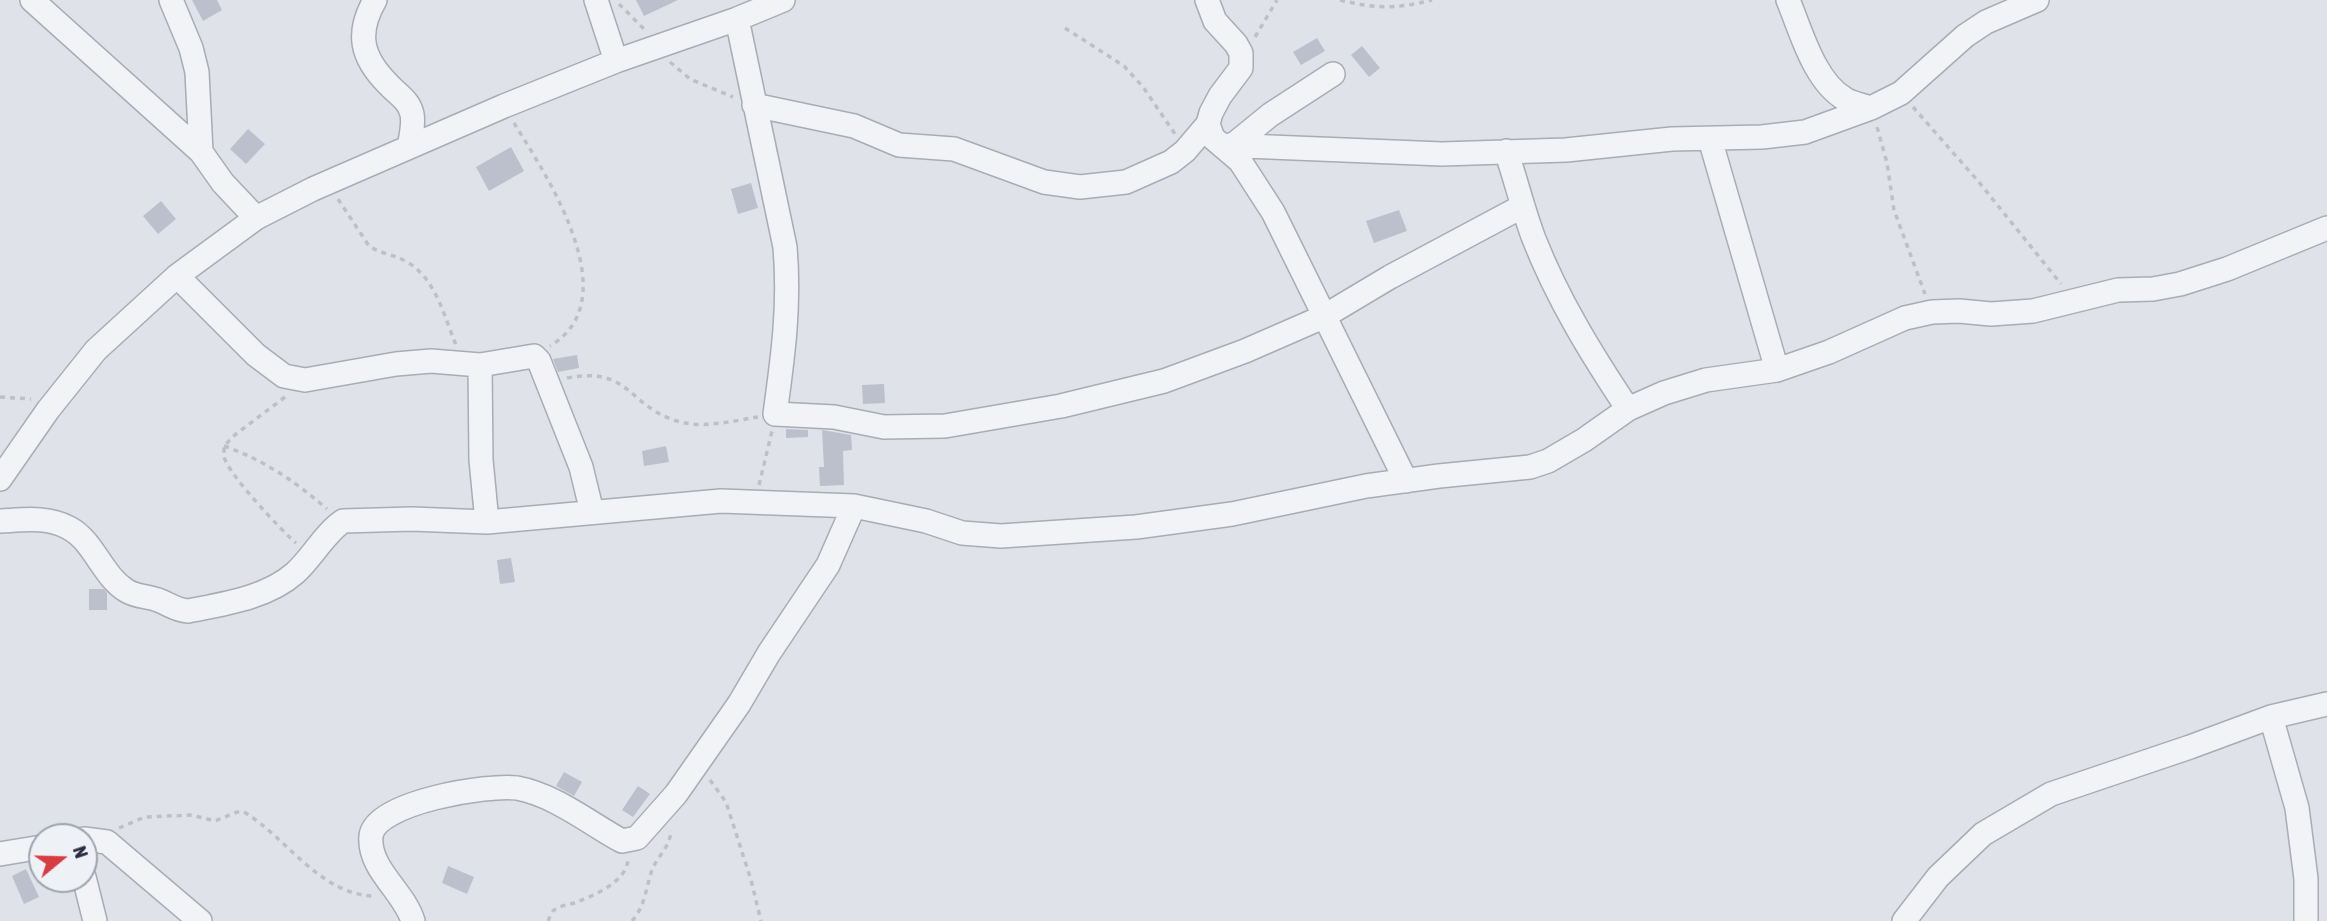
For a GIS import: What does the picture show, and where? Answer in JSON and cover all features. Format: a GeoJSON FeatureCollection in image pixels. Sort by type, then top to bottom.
{"type":"FeatureCollection","features":[{"type":"Feature","properties":{"kind":"street"},"geometry":{"type":"LineString","coordinates":[[32,0],[201,152],[223,183],[256,218]]}},
{"type":"Feature","properties":{"kind":"street"},"geometry":{"type":"LineString","coordinates":[[171,0],[191,48],[197,72],[201,152]]}},
{"type":"Feature","properties":{"kind":"street"},"geometry":{"type":"LineString","coordinates":[[375,0],[362,33],[364,48],[373,66],[408,104],[412,115],[409,147]]}},
{"type":"Feature","properties":{"kind":"street"},"geometry":{"type":"LineString","coordinates":[[596,0],[616,61]]}},
{"type":"Feature","properties":{"kind":"street"},"geometry":{"type":"LineString","coordinates":[[0,479],[96,349],[177,276],[256,218],[328,183],[504,106],[616,61],[783,0]]}},
{"type":"Feature","properties":{"kind":"street"},"geometry":{"type":"LineString","coordinates":[[754,105],[854,126],[899,145],[954,149],[1044,182],[1080,187],[1126,181],[1171,162],[1185,151],[1208,124],[1220,96],[1241,68],[1241,53],[1215,21],[1207,0]]}},
{"type":"Feature","properties":{"kind":"street"},"geometry":{"type":"LineString","coordinates":[[1788,0],[1811,58],[1825,79],[1845,99],[1871,108]]}},
{"type":"Feature","properties":{"kind":"street"},"geometry":{"type":"LineString","coordinates":[[1227,146],[1442,154],[1566,150],[1672,139],[1762,137],[1805,132],[1871,108],[1900,93],[1956,44],[1986,22],[2037,0]]}},
{"type":"Feature","properties":{"kind":"street"},"geometry":{"type":"LineString","coordinates":[[737,19],[785,247],[787,320],[775,414],[834,417],[884,426],[945,426],[1061,406],[1164,381],[1245,351],[1324,317],[1390,277],[1523,206]]}},
{"type":"Feature","properties":{"kind":"street"},"geometry":{"type":"LineString","coordinates":[[1227,146],[1333,74]]}},
{"type":"Feature","properties":{"kind":"street"},"geometry":{"type":"LineString","coordinates":[[1208,124],[1213,138],[1227,146],[1240,161],[1273,212],[1406,481]]}},
{"type":"Feature","properties":{"kind":"street"},"geometry":{"type":"LineString","coordinates":[[1710,139],[1777,370]]}},
{"type":"Feature","properties":{"kind":"street"},"geometry":{"type":"LineString","coordinates":[[1506,151],[1534,238],[1562,300],[1593,357],[1628,409]]}},
{"type":"Feature","properties":{"kind":"street"},"geometry":{"type":"LineString","coordinates":[[0,521],[35,519],[68,527],[79,535],[106,570],[126,590],[138,596],[155,598],[177,610],[203,608],[255,595],[286,579],[343,521],[412,519],[487,522],[721,501],[854,506],[926,521],[962,533],[1001,536],[1136,527],[1232,514],[1366,486],[1530,467],[1548,461],[1628,409],[1664,393],[1706,380],[1777,370],[1829,352],[1905,318],[1932,312],[1991,314],[2033,311],[2128,288],[2153,289],[2180,284],[2227,269],[2327,228]]}},
{"type":"Feature","properties":{"kind":"street"},"geometry":{"type":"LineString","coordinates":[[177,276],[256,355],[284,376],[305,380],[419,362],[470,364],[534,356],[539,361],[581,467],[592,512]]}},
{"type":"Feature","properties":{"kind":"street"},"geometry":{"type":"LineString","coordinates":[[470,364],[487,522]]}},
{"type":"Feature","properties":{"kind":"street"},"geometry":{"type":"LineString","coordinates":[[413,921],[408,905],[379,868],[372,846],[371,834],[375,825],[387,815],[407,806],[448,795],[489,788],[517,788],[567,808],[622,841],[637,838],[691,774],[739,704],[769,653],[828,565],[854,506]]}},
{"type":"Feature","properties":{"kind":"street"},"geometry":{"type":"LineString","coordinates":[[1904,921],[1938,877],[1983,834],[2051,794],[2190,747],[2271,716],[2327,704]]}},
{"type":"Feature","properties":{"kind":"street"},"geometry":{"type":"LineString","coordinates":[[2271,716],[2297,808],[2305,869],[2306,921]]}},
{"type":"Feature","properties":{"kind":"street"},"geometry":{"type":"LineString","coordinates":[[98,840],[107,842],[122,853],[200,921]]}},
{"type":"Feature","properties":{"kind":"street"},"geometry":{"type":"LineString","coordinates":[[0,855],[28,850]]}},
{"type":"Feature","properties":{"kind":"street"},"geometry":{"type":"LineString","coordinates":[[2305,869],[2327,878]]}},
{"type":"Feature","properties":{"kind":"street"},"geometry":{"type":"LineString","coordinates":[[88,893],[95,921]]}},
{"type":"Feature","properties":{"kind":"path"},"geometry":{"type":"LineString","coordinates":[[614,0],[642,26],[677,70],[690,79],[754,105]]}},
{"type":"Feature","properties":{"kind":"path"},"geometry":{"type":"LineString","coordinates":[[1236,44],[1247,42],[1254,37],[1277,0]]}},
{"type":"Feature","properties":{"kind":"path"},"geometry":{"type":"LineString","coordinates":[[1340,0],[1369,7],[1406,6],[1432,0]]}},
{"type":"Feature","properties":{"kind":"path"},"geometry":{"type":"LineString","coordinates":[[1065,28],[1124,66],[1158,108],[1185,151]]}},
{"type":"Feature","properties":{"kind":"path"},"geometry":{"type":"LineString","coordinates":[[1900,93],[1978,181],[2076,301]]}},
{"type":"Feature","properties":{"kind":"path"},"geometry":{"type":"LineString","coordinates":[[504,106],[564,209],[577,242],[582,281],[580,307],[574,323],[562,339],[534,356]]}},
{"type":"Feature","properties":{"kind":"path"},"geometry":{"type":"LineString","coordinates":[[1871,108],[1887,163],[1894,210],[1932,312]]}},
{"type":"Feature","properties":{"kind":"path"},"geometry":{"type":"LineString","coordinates":[[328,183],[369,246],[406,261],[423,276],[445,311],[457,348],[470,364]]}},
{"type":"Feature","properties":{"kind":"path"},"geometry":{"type":"LineString","coordinates":[[547,382],[601,375],[617,381],[648,405],[677,421],[699,425],[775,414],[757,503]]}},
{"type":"Feature","properties":{"kind":"path"},"geometry":{"type":"LineString","coordinates":[[305,380],[236,434],[224,446],[224,457],[233,473],[280,529],[311,556]]}},
{"type":"Feature","properties":{"kind":"path"},"geometry":{"type":"LineString","coordinates":[[0,397],[58,398]]}},
{"type":"Feature","properties":{"kind":"path"},"geometry":{"type":"LineString","coordinates":[[224,446],[252,457],[282,474],[343,521]]}},
{"type":"Feature","properties":{"kind":"path"},"geometry":{"type":"LineString","coordinates":[[700,758],[706,774],[726,802],[761,921]]}},
{"type":"Feature","properties":{"kind":"path"},"geometry":{"type":"LineString","coordinates":[[632,921],[642,905],[653,868],[670,842],[671,831],[664,809]]}},
{"type":"Feature","properties":{"kind":"path"},"geometry":{"type":"LineString","coordinates":[[98,835],[145,817],[192,815],[215,821],[244,812],[295,855],[347,892],[378,896],[397,891]]}},
{"type":"Feature","properties":{"kind":"path"},"geometry":{"type":"LineString","coordinates":[[548,921],[553,911],[597,893],[623,875],[629,862],[622,841]]}},
{"type":"Feature","properties":{"kind":"building"},"geometry":{"type":"Polygon","coordinates":[[[192,0],[217,0],[222,10],[203,21],[192,0]]]}},
{"type":"Feature","properties":{"kind":"building"},"geometry":{"type":"Polygon","coordinates":[[[636,0],[678,0],[644,16],[636,0]]]}},
{"type":"Feature","properties":{"kind":"building"},"geometry":{"type":"Polygon","coordinates":[[[1317,38],[1325,51],[1301,65],[1293,52],[1317,38]]]}},
{"type":"Feature","properties":{"kind":"building"},"geometry":{"type":"Polygon","coordinates":[[[1362,46],[1380,68],[1369,77],[1351,55],[1362,46]]]}},
{"type":"Feature","properties":{"kind":"building"},"geometry":{"type":"Polygon","coordinates":[[[248,129],[265,144],[246,164],[230,149],[248,129]]]}},
{"type":"Feature","properties":{"kind":"building"},"geometry":{"type":"Polygon","coordinates":[[[511,147],[524,171],[489,191],[476,167],[511,147]]]}},
{"type":"Feature","properties":{"kind":"building"},"geometry":{"type":"Polygon","coordinates":[[[751,183],[758,208],[738,214],[731,189],[751,183]]]}},
{"type":"Feature","properties":{"kind":"building"},"geometry":{"type":"Polygon","coordinates":[[[161,201],[176,219],[158,234],[143,216],[161,201]]]}},
{"type":"Feature","properties":{"kind":"building"},"geometry":{"type":"Polygon","coordinates":[[[1399,210],[1407,231],[1374,243],[1366,221],[1399,210]]]}},
{"type":"Feature","properties":{"kind":"building"},"geometry":{"type":"Polygon","coordinates":[[[577,355],[579,368],[558,372],[553,359],[577,355]]]}},
{"type":"Feature","properties":{"kind":"building"},"geometry":{"type":"Polygon","coordinates":[[[884,384],[885,403],[863,404],[862,385],[884,384]]]}},
{"type":"Feature","properties":{"kind":"building"},"geometry":{"type":"Polygon","coordinates":[[[786,429],[808,430],[808,437],[786,438],[786,429]]]}},
{"type":"Feature","properties":{"kind":"building"},"geometry":{"type":"Polygon","coordinates":[[[822,430],[851,435],[852,450],[843,451],[844,485],[820,486],[819,467],[824,467],[822,430]]]}},
{"type":"Feature","properties":{"kind":"building"},"geometry":{"type":"Polygon","coordinates":[[[666,446],[669,462],[644,466],[642,451],[666,446]]]}},
{"type":"Feature","properties":{"kind":"building"},"geometry":{"type":"Polygon","coordinates":[[[511,558],[515,582],[500,584],[497,560],[511,558]]]}},
{"type":"Feature","properties":{"kind":"building"},"geometry":{"type":"Polygon","coordinates":[[[89,589],[104,589],[107,593],[107,610],[89,610],[89,589]]]}},
{"type":"Feature","properties":{"kind":"building"},"geometry":{"type":"Polygon","coordinates":[[[564,772],[582,782],[574,796],[556,786],[564,772]]]}},
{"type":"Feature","properties":{"kind":"building"},"geometry":{"type":"Polygon","coordinates":[[[638,786],[650,794],[633,817],[622,810],[638,786]]]}},
{"type":"Feature","properties":{"kind":"building"},"geometry":{"type":"Polygon","coordinates":[[[448,866],[474,877],[467,894],[442,883],[448,866]]]}},
{"type":"Feature","properties":{"kind":"building"},"geometry":{"type":"Polygon","coordinates":[[[26,869],[28,893],[37,893],[39,897],[24,904],[12,876],[26,869]]]}}]}
